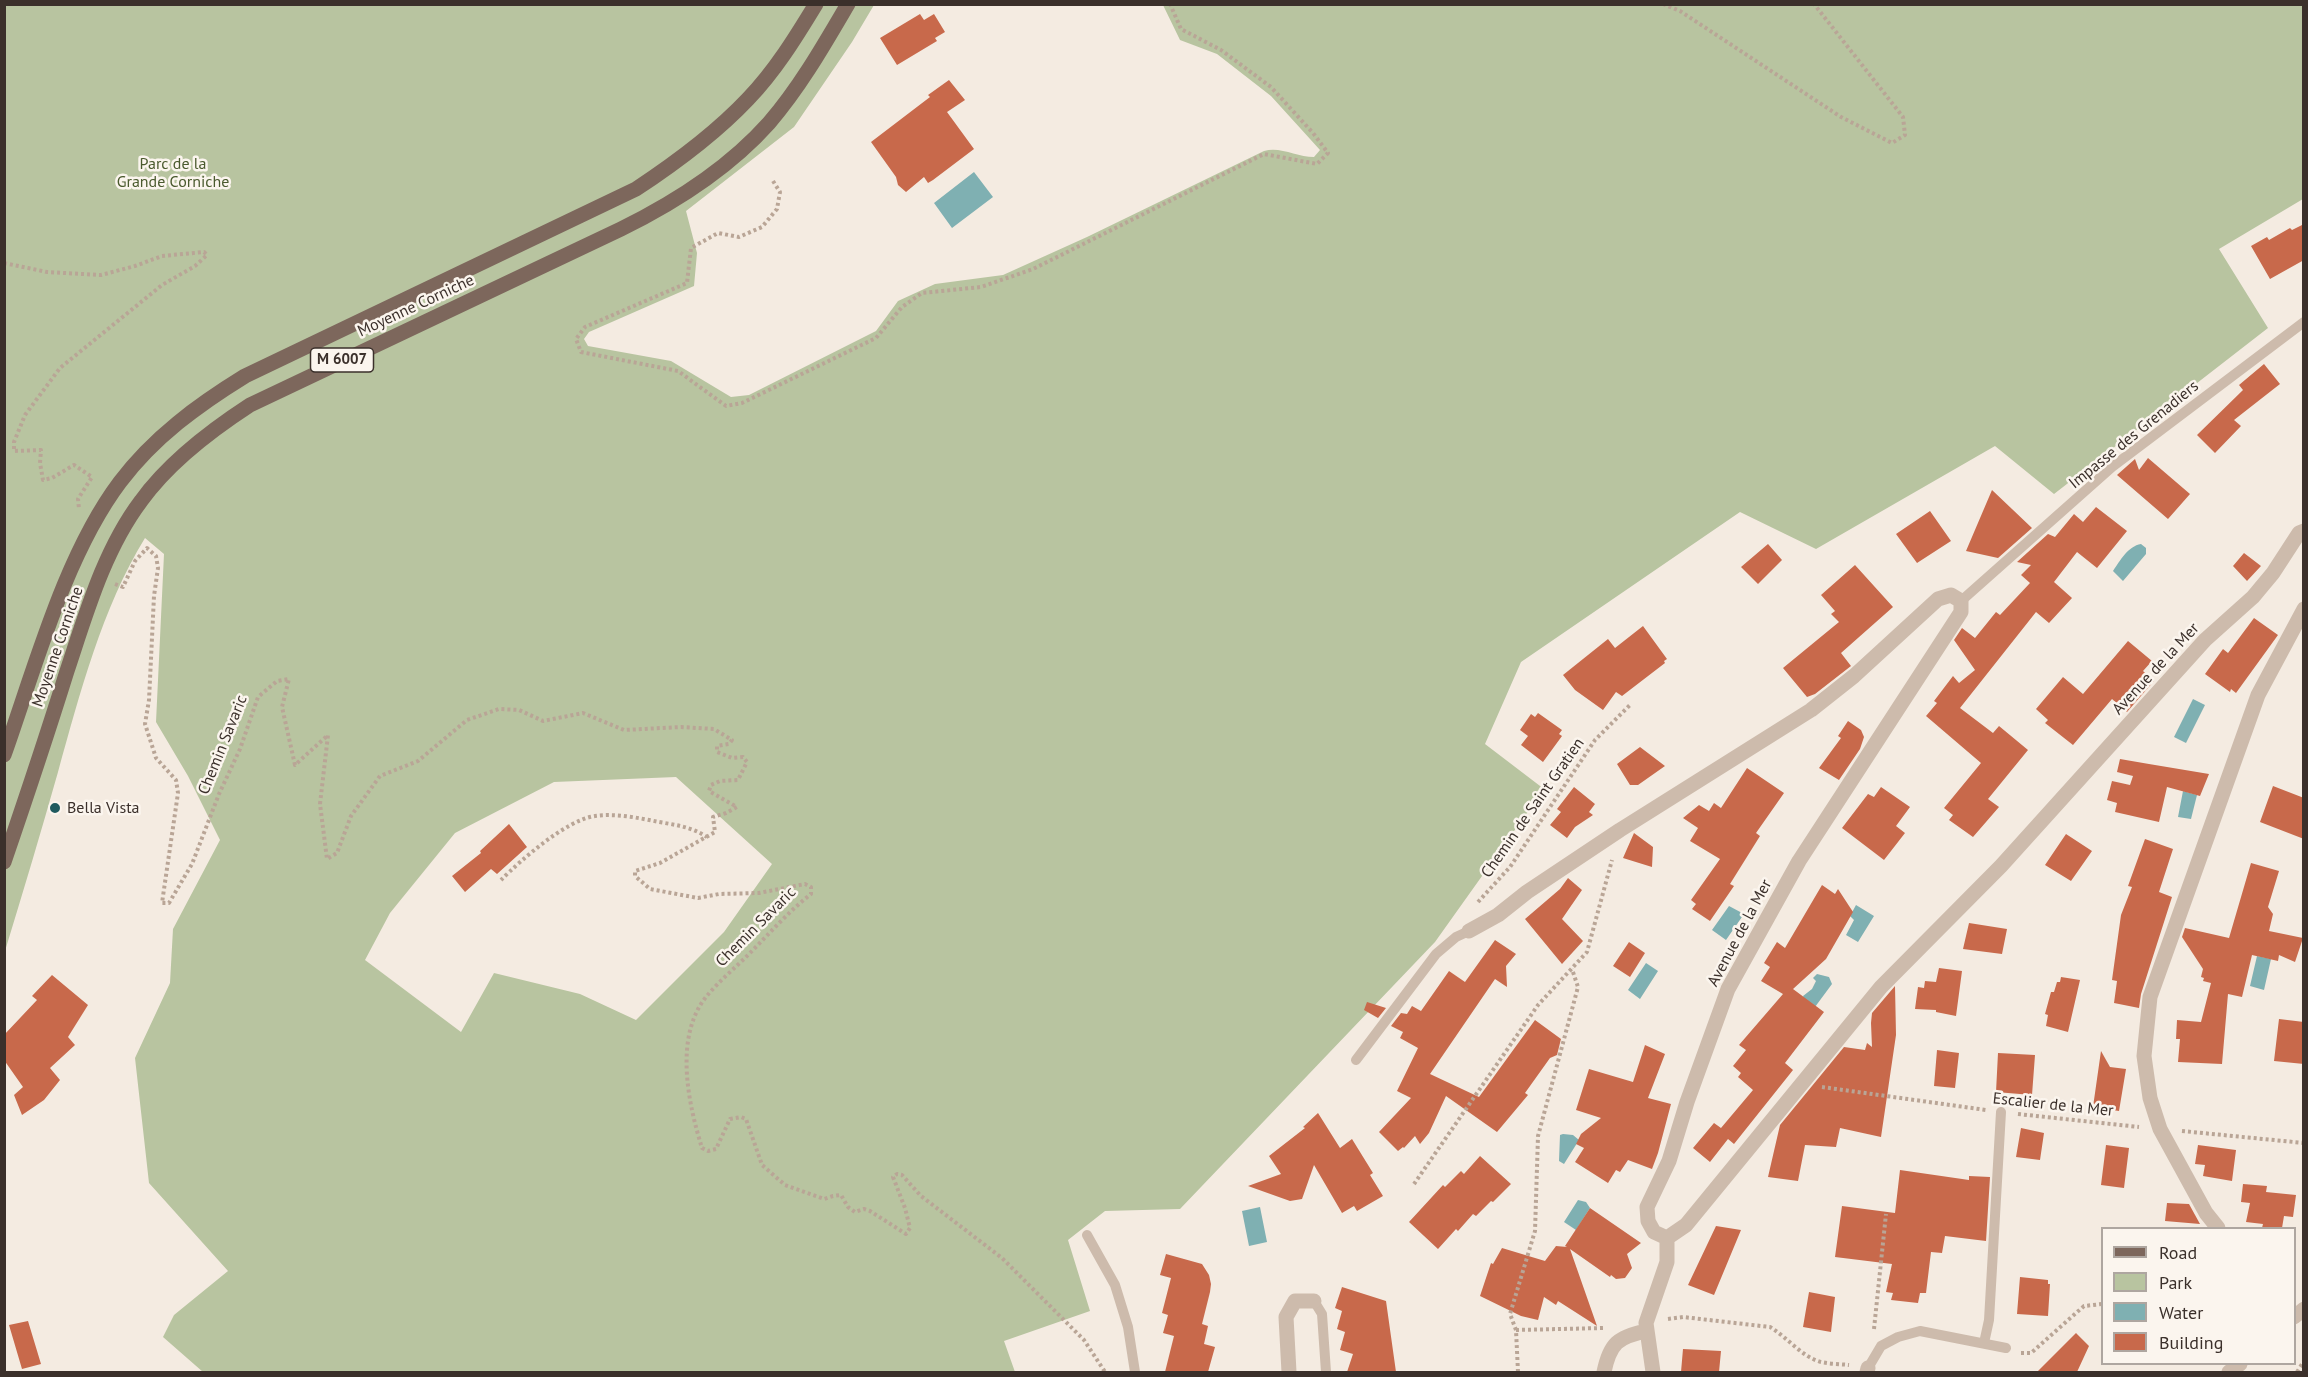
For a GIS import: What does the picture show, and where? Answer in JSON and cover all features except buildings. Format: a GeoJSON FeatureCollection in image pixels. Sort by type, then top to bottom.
{"type":"FeatureCollection","features":[{"type":"Feature","properties":{"kind":"main road","name":"Moyenne Corniche"},"geometry":{"type":"LineString","coordinates":[[4,755],[71,570],[96,518],[120,482],[146,452],[177,423],[204,402],[245,376],[645,183],[679,160],[750,98],[816,4]]}},
{"type":"Feature","properties":{"kind":"main road","name":"Moyenne Corniche"},"geometry":{"type":"LineString","coordinates":[[4,862],[101,577],[117,540],[141,500],[170,469],[196,444],[250,405],[662,209],[698,186],[742,149],[768,123],[791,95],[848,4]]}},
{"type":"Feature","properties":{"kind":"street","name":"Avenue de la Mer"},"geometry":{"type":"LineString","coordinates":[[1961,601],[1961,612],[1799,861],[1728,989],[1669,1161],[1647,1207],[1648,1221],[1654,1232],[1667,1238],[1686,1224],[1881,987],[2001,866],[2205,640],[2253,597],[2273,573],[2299,533],[2304,531]]}},
{"type":"Feature","properties":{"kind":"street"},"geometry":{"type":"LineString","coordinates":[[1468,931],[1498,915],[1527,892],[1620,830],[1810,710],[1854,676],[1938,598],[1951,595],[1961,601]]}},
{"type":"Feature","properties":{"kind":"street"},"geometry":{"type":"LineString","coordinates":[[2217,1227],[2206,1213],[2160,1129],[2150,1098],[2144,1056],[2150,997],[2258,694],[2304,609]]}},
{"type":"Feature","properties":{"kind":"street"},"geometry":{"type":"LineString","coordinates":[[1653,1372],[1650,1325],[1667,1262],[1667,1238]]}},
{"type":"Feature","properties":{"kind":"street"},"geometry":{"type":"LineString","coordinates":[[1289,1372],[1286,1317],[1295,1301],[1314,1301]]}},
{"type":"Feature","properties":{"kind":"street"},"geometry":{"type":"LineString","coordinates":[[1604,1372],[1607,1355],[1616,1342],[1650,1325]]}},
{"type":"Feature","properties":{"kind":"lane","name":"Impasse des Grenadiers"},"geometry":{"type":"LineString","coordinates":[[1961,601],[2112,467],[2304,321]]}},
{"type":"Feature","properties":{"kind":"lane"},"geometry":{"type":"LineString","coordinates":[[1356,1060],[1436,954],[1456,937],[1468,931]]}},
{"type":"Feature","properties":{"kind":"lane"},"geometry":{"type":"LineString","coordinates":[[1984,1343],[1989,1320],[2001,1112]]}},
{"type":"Feature","properties":{"kind":"lane"},"geometry":{"type":"LineString","coordinates":[[1087,1235],[1115,1285],[1128,1327],[1135,1372]]}},
{"type":"Feature","properties":{"kind":"lane"},"geometry":{"type":"LineString","coordinates":[[1314,1301],[1322,1314],[1326,1372]]}},
{"type":"Feature","properties":{"kind":"lane"},"geometry":{"type":"LineString","coordinates":[[1867,1370],[1881,1346],[1898,1337],[1920,1331],[2006,1348]]}},
{"type":"Feature","properties":{"kind":"path"},"geometry":{"type":"LineString","coordinates":[[773,181],[780,192],[777,209],[762,227],[739,237],[718,233],[691,248],[687,283],[585,327],[576,339],[581,352],[678,371],[726,406],[742,403],[876,339],[902,307],[922,293],[981,287],[1033,268],[1264,154],[1317,164],[1328,153],[1285,102],[1271,87],[1221,50],[1181,29],[1170,4]]}},
{"type":"Feature","properties":{"kind":"path"},"geometry":{"type":"LineString","coordinates":[[1663,4],[1680,11],[1841,117],[1892,143],[1905,135],[1903,117],[1814,4]]}},
{"type":"Feature","properties":{"kind":"path"},"geometry":{"type":"LineString","coordinates":[[4,263],[47,272],[101,275],[135,267],[162,256],[204,252],[207,255],[195,266],[162,285],[60,368],[25,415],[14,442],[14,451],[41,450],[40,463],[43,480],[52,478],[74,465],[92,477],[78,499]]}},
{"type":"Feature","properties":{"kind":"path","name":"Chemin Savaric"},"geometry":{"type":"LineString","coordinates":[[123,588],[135,561],[147,548],[156,556],[158,568],[154,596],[149,700],[145,724],[156,758],[176,780],[178,794],[162,903],[169,903],[192,864],[219,794],[240,749],[258,697],[277,681],[288,679],[282,707],[295,765],[328,735],[320,804],[327,859],[336,853],[351,816],[380,776],[418,761],[467,720],[499,709],[519,710],[543,721],[583,713],[624,730],[681,727],[714,729],[732,740],[729,744],[717,746],[717,752],[732,758],[743,757],[747,762],[738,780],[720,781],[711,785],[709,791],[737,807],[713,817],[715,832],[708,837],[660,863],[635,871],[634,876],[650,889],[698,898],[719,894],[759,893],[805,884],[811,887],[811,894],[793,909],[705,998],[694,1019],[686,1050],[687,1079],[691,1114],[702,1148],[708,1151],[716,1149],[730,1119],[741,1116],[746,1119],[762,1166],[785,1185],[824,1199],[841,1196],[848,1207],[855,1212],[864,1209],[870,1211],[906,1234],[909,1228],[905,1208],[893,1178],[897,1174],[902,1175],[921,1196],[1002,1258],[1084,1340],[1105,1372]]}},
{"type":"Feature","properties":{"kind":"path","name":"Chemin de Saint Gratien"},"geometry":{"type":"LineString","coordinates":[[1468,931],[1465,923],[1468,913],[1510,867],[1596,740],[1631,704]]}},
{"type":"Feature","properties":{"kind":"path"},"geometry":{"type":"LineString","coordinates":[[501,880],[526,855],[576,823],[594,816],[633,817],[696,830],[708,837]]}},
{"type":"Feature","properties":{"kind":"path"},"geometry":{"type":"LineString","coordinates":[[1414,1184],[1532,1014],[1587,952],[1620,830]]}},
{"type":"Feature","properties":{"kind":"path"},"geometry":{"type":"LineString","coordinates":[[1518,1372],[1516,1330],[1510,1314],[1535,1231],[1538,1136],[1578,987],[1572,969]]}},
{"type":"Feature","properties":{"kind":"path","name":"Escalier de la Mer"},"geometry":{"type":"LineString","coordinates":[[1801,1084],[2001,1112],[2304,1143]]}},
{"type":"Feature","properties":{"kind":"path"},"geometry":{"type":"LineString","coordinates":[[1881,1346],[1873,1334],[1887,1214]]}},
{"type":"Feature","properties":{"kind":"path"},"geometry":{"type":"LineString","coordinates":[[2006,1348],[2021,1353],[2031,1353],[2084,1306],[2101,1304]]}},
{"type":"Feature","properties":{"kind":"path"},"geometry":{"type":"LineString","coordinates":[[1650,1325],[1683,1317],[1770,1327],[1819,1361],[1867,1370]]}},
{"type":"Feature","properties":{"kind":"path"},"geometry":{"type":"LineString","coordinates":[[1516,1330],[1606,1328]]}},
{"type":"Feature","properties":{"kind":"path"},"geometry":{"type":"LineString","coordinates":[[2297,1372],[2304,1361]]}},
{"type":"Feature","properties":{"kind":"green space","name":"Parc de la Grande Corniche"},"geometry":{"type":"Polygon","coordinates":[[[5,5],[874,5],[852,42],[794,127],[686,211],[697,253],[694,286],[589,332],[584,339],[588,346],[671,361],[731,397],[749,395],[876,331],[898,301],[935,284],[1003,275],[1264,151],[1276,150],[1314,157],[1320,150],[1271,96],[1217,54],[1180,40],[1163,5],[2303,5],[2303,199],[2219,249],[2268,328],[2054,494],[1995,446],[1816,549],[1740,512],[1521,662],[1485,744],[1544,789],[1435,942],[1180,1209],[1105,1211],[1068,1240],[1090,1311],[1004,1341],[1015,1372],[203,1372],[163,1337],[174,1315],[228,1271],[149,1183],[135,1058],[170,983],[173,929],[220,840],[188,776],[156,722],[164,554],[145,538],[116,593],[104,622],[75,712],[5,951],[5,5]],[[676,777],[554,782],[455,833],[390,913],[365,960],[461,1032],[494,973],[580,994],[636,1020],[724,932],[772,864],[676,777]]]}},
{"type":"Feature","properties":{"kind":"water"},"geometry":{"type":"Polygon","coordinates":[[[974,172],[993,197],[952,228],[934,203],[974,172]]]}},
{"type":"Feature","properties":{"kind":"water"},"geometry":{"type":"Polygon","coordinates":[[[2141,544],[2146,548],[2146,554],[2123,581],[2113,571],[2128,551],[2141,544]]]}},
{"type":"Feature","properties":{"kind":"water"},"geometry":{"type":"Polygon","coordinates":[[[2193,699],[2205,705],[2186,743],[2174,737],[2193,699]]]}},
{"type":"Feature","properties":{"kind":"water"},"geometry":{"type":"Polygon","coordinates":[[[2183,791],[2197,795],[2191,819],[2178,817],[2183,791]]]}},
{"type":"Feature","properties":{"kind":"water"},"geometry":{"type":"Polygon","coordinates":[[[1856,905],[1874,916],[1858,942],[1846,935],[1854,920],[1850,916],[1856,905]]]}},
{"type":"Feature","properties":{"kind":"water"},"geometry":{"type":"Polygon","coordinates":[[[1729,906],[1744,914],[1726,940],[1712,930],[1729,906]]]}},
{"type":"Feature","properties":{"kind":"water"},"geometry":{"type":"Polygon","coordinates":[[[2257,956],[2271,959],[2264,990],[2250,986],[2257,956]]]}},
{"type":"Feature","properties":{"kind":"water"},"geometry":{"type":"Polygon","coordinates":[[[1646,963],[1658,971],[1640,999],[1628,990],[1646,963]]]}},
{"type":"Feature","properties":{"kind":"water"},"geometry":{"type":"Polygon","coordinates":[[[1817,974],[1829,977],[1832,984],[1815,1007],[1805,1003],[1803,996],[1812,989],[1816,981],[1813,978],[1817,974]]]}},
{"type":"Feature","properties":{"kind":"water"},"geometry":{"type":"Polygon","coordinates":[[[1560,1135],[1573,1135],[1579,1140],[1564,1164],[1559,1161],[1560,1135]]]}},
{"type":"Feature","properties":{"kind":"water"},"geometry":{"type":"Polygon","coordinates":[[[1578,1200],[1586,1202],[1590,1208],[1576,1230],[1564,1222],[1578,1200]]]}},
{"type":"Feature","properties":{"kind":"water"},"geometry":{"type":"Polygon","coordinates":[[[1260,1207],[1267,1242],[1249,1246],[1242,1211],[1260,1207]]]}},
{"type":"Feature","properties":{"kind":"place","name":"Bella Vista"},"geometry":{"type":"Point","coordinates":[55,808]}}]}
